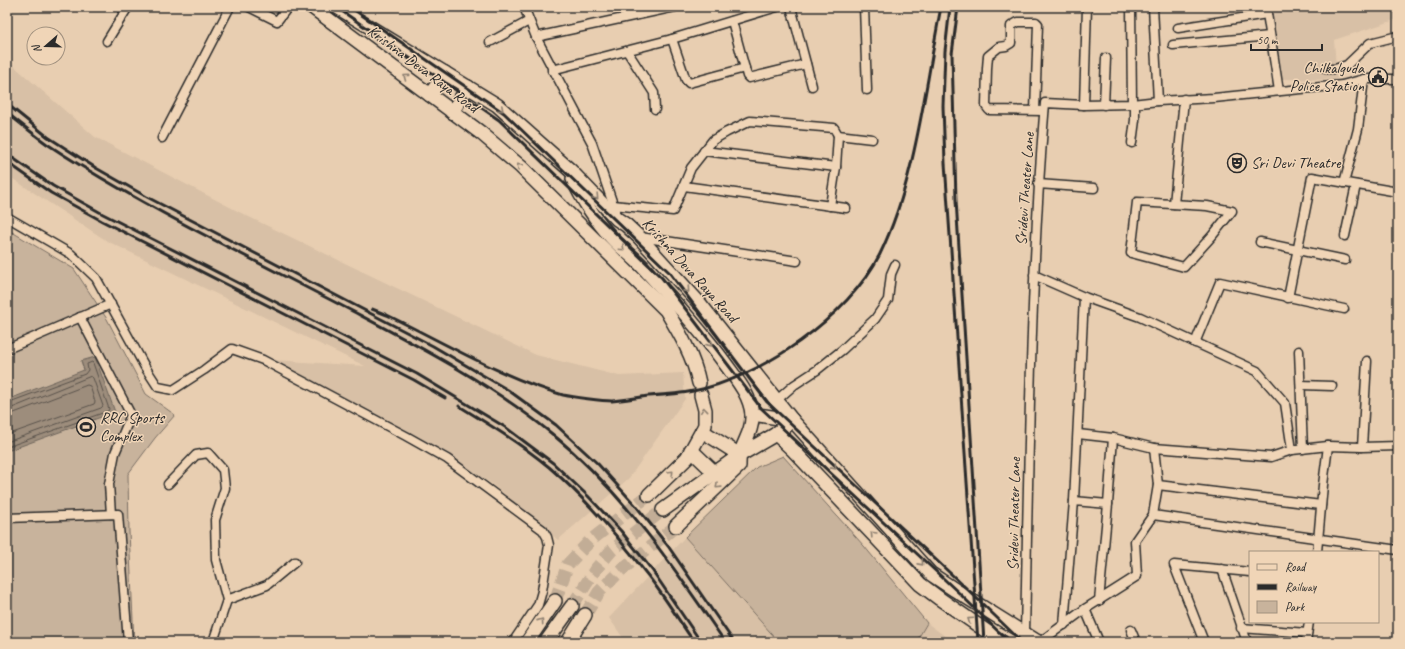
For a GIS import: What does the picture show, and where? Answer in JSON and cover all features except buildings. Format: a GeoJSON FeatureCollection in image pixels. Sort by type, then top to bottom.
{"type":"FeatureCollection","features":[{"type":"Feature","properties":{"kind":"main road","name":"Krishna Deva Raya Road"},"geometry":{"type":"LineString","coordinates":[[312,7],[430,95],[521,167],[666,310],[681,336],[697,372],[705,410],[705,425],[702,431]]}},
{"type":"Feature","properties":{"kind":"main road","name":"Krishna Deva Raya Road"},"geometry":{"type":"LineString","coordinates":[[339,7],[497,105],[570,170],[617,219],[639,237],[701,306],[792,420],[931,574],[1039,642]]}},
{"type":"Feature","properties":{"kind":"main road"},"geometry":{"type":"LineString","coordinates":[[430,95],[445,73]]}},
{"type":"Feature","properties":{"kind":"main road"},"geometry":{"type":"LineString","coordinates":[[452,112],[468,87]]}},
{"type":"Feature","properties":{"kind":"main road","name":"Krishna Deva Raya Road"},"geometry":{"type":"LineString","coordinates":[[570,170],[576,186],[586,204],[611,237],[638,263],[686,314],[713,346],[742,387],[749,400],[752,414]]}},
{"type":"Feature","properties":{"kind":"main road"},"geometry":{"type":"LineString","coordinates":[[676,526],[739,466],[740,456],[749,434],[752,414],[792,420]]}},
{"type":"Feature","properties":{"kind":"main road"},"geometry":{"type":"LineString","coordinates":[[664,510],[740,456],[776,434],[792,420]]}},
{"type":"Feature","properties":{"kind":"main road"},"geometry":{"type":"LineString","coordinates":[[649,495],[686,458],[702,431],[740,456]]}},
{"type":"Feature","properties":{"kind":"main road"},"geometry":{"type":"LineString","coordinates":[[776,434],[920,584],[1002,642]]}},
{"type":"Feature","properties":{"kind":"main road"},"geometry":{"type":"LineString","coordinates":[[691,450],[715,473]]}},
{"type":"Feature","properties":{"kind":"main road"},"geometry":{"type":"LineString","coordinates":[[527,642],[555,601]]}},
{"type":"Feature","properties":{"kind":"main road"},"geometry":{"type":"LineString","coordinates":[[546,642],[572,606]]}},
{"type":"Feature","properties":{"kind":"main road"},"geometry":{"type":"LineString","coordinates":[[568,642],[585,615]]}},
{"type":"Feature","properties":{"kind":"street"},"geometry":{"type":"LineString","coordinates":[[107,41],[128,7]]}},
{"type":"Feature","properties":{"kind":"street"},"geometry":{"type":"LineString","coordinates":[[162,138],[230,7]]}},
{"type":"Feature","properties":{"kind":"street"},"geometry":{"type":"LineString","coordinates":[[249,7],[277,21],[288,7]]}},
{"type":"Feature","properties":{"kind":"street"},"geometry":{"type":"LineString","coordinates":[[524,7],[536,37],[552,70],[592,143],[617,219]]}},
{"type":"Feature","properties":{"kind":"street"},"geometry":{"type":"LineString","coordinates":[[536,37],[675,7]]}},
{"type":"Feature","properties":{"kind":"street"},"geometry":{"type":"LineString","coordinates":[[552,70],[672,39],[732,21],[759,10],[777,7]]}},
{"type":"Feature","properties":{"kind":"street"},"geometry":{"type":"LineString","coordinates":[[791,7],[812,86]]}},
{"type":"Feature","properties":{"kind":"street"},"geometry":{"type":"LineString","coordinates":[[864,7],[867,90]]}},
{"type":"Feature","properties":{"kind":"street"},"geometry":{"type":"LineString","coordinates":[[1084,105],[1087,7]]}},
{"type":"Feature","properties":{"kind":"street"},"geometry":{"type":"LineString","coordinates":[[1131,7],[1133,104],[1135,120],[1132,144]]}},
{"type":"Feature","properties":{"kind":"street"},"geometry":{"type":"LineString","coordinates":[[1153,7],[1158,101]]}},
{"type":"Feature","properties":{"kind":"street"},"geometry":{"type":"LineString","coordinates":[[1178,28],[1266,10],[1279,91]]}},
{"type":"Feature","properties":{"kind":"street"},"geometry":{"type":"LineString","coordinates":[[490,42],[529,21]]}},
{"type":"Feature","properties":{"kind":"street"},"geometry":{"type":"LineString","coordinates":[[732,21],[747,76],[752,78],[806,64]]}},
{"type":"Feature","properties":{"kind":"street"},"geometry":{"type":"LineString","coordinates":[[1035,111],[1038,24],[1036,22],[1018,22],[1011,26],[1011,43],[1006,46],[999,47],[988,56],[986,106],[989,110],[1035,111],[1044,111]]}},
{"type":"Feature","properties":{"kind":"street"},"geometry":{"type":"LineString","coordinates":[[1173,45],[1270,36]]}},
{"type":"Feature","properties":{"kind":"street"},"geometry":{"type":"LineString","coordinates":[[1326,69],[1335,69],[1347,65],[1370,43],[1398,36]]}},
{"type":"Feature","properties":{"kind":"street"},"geometry":{"type":"LineString","coordinates":[[672,39],[686,80],[689,83],[745,68]]}},
{"type":"Feature","properties":{"kind":"street"},"geometry":{"type":"LineString","coordinates":[[627,50],[654,93],[655,110]]}},
{"type":"Feature","properties":{"kind":"street"},"geometry":{"type":"LineString","coordinates":[[1104,105],[1106,58]]}},
{"type":"Feature","properties":{"kind":"street"},"geometry":{"type":"LineString","coordinates":[[1344,182],[1358,128],[1364,79]]}},
{"type":"Feature","properties":{"kind":"street","name":"Sridevi Theater Lane"},"geometry":{"type":"LineString","coordinates":[[1025,633],[1034,275],[1038,184],[1045,103],[1084,105],[1133,104],[1184,99],[1214,98],[1342,85],[1364,79],[1398,79]]}},
{"type":"Feature","properties":{"kind":"street"},"geometry":{"type":"LineString","coordinates":[[1174,204],[1184,99]]}},
{"type":"Feature","properties":{"kind":"street"},"geometry":{"type":"LineString","coordinates":[[613,205],[673,211],[691,168],[713,140],[750,121],[834,128],[838,135],[836,167],[830,206]]}},
{"type":"Feature","properties":{"kind":"street"},"geometry":{"type":"LineString","coordinates":[[838,135],[872,139]]}},
{"type":"Feature","properties":{"kind":"street"},"geometry":{"type":"LineString","coordinates":[[704,151],[836,167]]}},
{"type":"Feature","properties":{"kind":"street"},"geometry":{"type":"LineString","coordinates":[[1288,298],[1312,177],[1398,192]]}},
{"type":"Feature","properties":{"kind":"street"},"geometry":{"type":"LineString","coordinates":[[1038,184],[1094,188]]}},
{"type":"Feature","properties":{"kind":"street"},"geometry":{"type":"LineString","coordinates":[[1345,236],[1356,184]]}},
{"type":"Feature","properties":{"kind":"street"},"geometry":{"type":"LineString","coordinates":[[684,186],[846,208]]}},
{"type":"Feature","properties":{"kind":"street"},"geometry":{"type":"LineString","coordinates":[[1137,202],[1174,204],[1206,206],[1232,211],[1184,267],[1131,252],[1137,202]]}},
{"type":"Feature","properties":{"kind":"street"},"geometry":{"type":"LineString","coordinates":[[7,217],[71,254],[96,278],[145,367],[158,387],[173,390],[204,370],[232,349],[263,360],[447,459],[543,530],[549,545],[542,591],[538,605],[513,642]]}},
{"type":"Feature","properties":{"kind":"street"},"geometry":{"type":"LineString","coordinates":[[639,237],[797,262]]}},
{"type":"Feature","properties":{"kind":"street"},"geometry":{"type":"LineString","coordinates":[[1260,242],[1345,260]]}},
{"type":"Feature","properties":{"kind":"street"},"geometry":{"type":"LineString","coordinates":[[777,400],[794,385],[817,370],[842,350],[874,319],[888,300],[891,274],[896,266]]}},
{"type":"Feature","properties":{"kind":"street"},"geometry":{"type":"LineString","coordinates":[[1034,275],[1084,297],[1140,317],[1257,371],[1285,403],[1292,450]]}},
{"type":"Feature","properties":{"kind":"street"},"geometry":{"type":"LineString","coordinates":[[1195,342],[1220,282],[1344,309]]}},
{"type":"Feature","properties":{"kind":"street"},"geometry":{"type":"LineString","coordinates":[[1064,625],[1074,501],[1084,297]]}},
{"type":"Feature","properties":{"kind":"street"},"geometry":{"type":"LineString","coordinates":[[7,349],[111,304]]}},
{"type":"Feature","properties":{"kind":"street"},"geometry":{"type":"LineString","coordinates":[[80,317],[130,415],[115,453],[109,484],[111,514]]}},
{"type":"Feature","properties":{"kind":"street"},"geometry":{"type":"LineString","coordinates":[[1299,351],[1303,449]]}},
{"type":"Feature","properties":{"kind":"street"},"geometry":{"type":"LineString","coordinates":[[1362,447],[1367,361]]}},
{"type":"Feature","properties":{"kind":"street"},"geometry":{"type":"LineString","coordinates":[[1301,385],[1332,386]]}},
{"type":"Feature","properties":{"kind":"street"},"geometry":{"type":"LineString","coordinates":[[1078,434],[1113,438],[1154,448],[1271,457],[1292,450],[1328,446],[1398,446]]}},
{"type":"Feature","properties":{"kind":"street"},"geometry":{"type":"LineString","coordinates":[[1099,600],[1113,438]]}},
{"type":"Feature","properties":{"kind":"street"},"geometry":{"type":"LineString","coordinates":[[1317,551],[1328,446]]}},
{"type":"Feature","properties":{"kind":"street"},"geometry":{"type":"LineString","coordinates":[[1039,642],[1099,600],[1137,576],[1135,541],[1153,515],[1158,485],[1154,448]]}},
{"type":"Feature","properties":{"kind":"street"},"geometry":{"type":"LineString","coordinates":[[168,484],[196,455],[208,453],[223,470],[225,488],[215,520],[216,560],[227,600],[213,642]]}},
{"type":"Feature","properties":{"kind":"street"},"geometry":{"type":"LineString","coordinates":[[1158,485],[1321,505]]}},
{"type":"Feature","properties":{"kind":"street"},"geometry":{"type":"LineString","coordinates":[[1074,501],[1108,504]]}},
{"type":"Feature","properties":{"kind":"street"},"geometry":{"type":"LineString","coordinates":[[7,518],[118,514],[128,642]]}},
{"type":"Feature","properties":{"kind":"street"},"geometry":{"type":"LineString","coordinates":[[1153,515],[1398,550]]}},
{"type":"Feature","properties":{"kind":"street"},"geometry":{"type":"LineString","coordinates":[[227,600],[267,585],[295,562]]}},
{"type":"Feature","properties":{"kind":"street"},"geometry":{"type":"LineString","coordinates":[[1204,642],[1174,565],[1249,572]]}},
{"type":"Feature","properties":{"kind":"street"},"geometry":{"type":"LineString","coordinates":[[1222,569],[1247,642]]}},
{"type":"Feature","properties":{"kind":"street"},"geometry":{"type":"LineString","coordinates":[[1085,610],[1099,642]]}},
{"type":"Feature","properties":{"kind":"street"},"geometry":{"type":"LineString","coordinates":[[1306,642],[1309,623]]}},
{"type":"Feature","properties":{"kind":"street"},"geometry":{"type":"LineString","coordinates":[[1241,628],[1307,633]]}},
{"type":"Feature","properties":{"kind":"street"},"geometry":{"type":"LineString","coordinates":[[1131,630],[1136,642]]}},
{"type":"Feature","properties":{"kind":"shaded area"},"geometry":{"type":"Polygon","coordinates":[[[1270,7],[1398,7],[1398,19],[1334,40],[1337,80],[1283,79],[1270,7]]]}},
{"type":"Feature","properties":{"kind":"shaded area"},"geometry":{"type":"Polygon","coordinates":[[[7,60],[95,137],[247,216],[536,355],[619,376],[683,373],[685,399],[629,478],[558,540],[492,484],[448,455],[273,360],[365,366],[107,241],[7,175],[7,60]]]}},
{"type":"Feature","properties":{"kind":"shaded area"},"geometry":{"type":"Polygon","coordinates":[[[685,537],[779,642],[626,642],[609,618],[685,537]]]}},
{"type":"Feature","properties":{"kind":"shaded area"},"geometry":{"type":"Polygon","coordinates":[[[927,623],[953,642],[916,642],[927,623]]]}},
{"type":"Feature","properties":{"kind":"green space","name":"RRC Sports Complex"},"geometry":{"type":"Polygon","coordinates":[[[7,229],[74,269],[107,319],[146,394],[175,415],[155,438],[128,474],[134,642],[7,642],[7,229]]]}},
{"type":"Feature","properties":{"kind":"green space"},"geometry":{"type":"Polygon","coordinates":[[[783,456],[864,546],[927,623],[916,642],[779,642],[685,537],[757,467],[783,456]]]}},
{"type":"Feature","properties":{"kind":"water"},"geometry":{"type":"Polygon","coordinates":[[[95,357],[115,412],[7,451],[7,400],[84,370],[81,361],[95,357]]]}},
{"type":"Feature","properties":{"kind":"tunnel"},"geometry":{"type":"LineString","coordinates":[[555,601],[568,564],[591,540],[649,495]]}},
{"type":"Feature","properties":{"kind":"tunnel"},"geometry":{"type":"LineString","coordinates":[[572,606],[595,570],[611,551],[663,510]]}},
{"type":"Feature","properties":{"kind":"tunnel"},"geometry":{"type":"LineString","coordinates":[[585,615],[599,592],[620,571],[676,526]]}},
{"type":"Feature","properties":{"kind":"railway"},"geometry":{"type":"LineString","coordinates":[[336,7],[499,120],[662,278],[761,408],[959,593],[1009,642]]}},
{"type":"Feature","properties":{"kind":"railway"},"geometry":{"type":"LineString","coordinates":[[350,7],[504,113],[669,272],[767,402],[1022,642]]}},
{"type":"Feature","properties":{"kind":"railway"},"geometry":{"type":"LineString","coordinates":[[372,309],[495,369],[540,388],[568,396],[612,401],[677,394],[719,384],[747,373],[800,341],[825,321],[847,300],[866,277],[880,254],[892,225],[911,164],[941,7]]}},
{"type":"Feature","properties":{"kind":"railway"},"geometry":{"type":"LineString","coordinates":[[950,7],[945,51],[943,106],[945,163],[978,642]]}},
{"type":"Feature","properties":{"kind":"railway"},"geometry":{"type":"LineString","coordinates":[[958,7],[952,54],[956,200],[984,642]]}},
{"type":"Feature","properties":{"kind":"railway"},"geometry":{"type":"LineString","coordinates":[[7,104],[48,137],[96,168],[147,197],[433,346],[508,390],[556,425],[598,464],[636,506],[668,546],[734,642]]}},
{"type":"Feature","properties":{"kind":"railway"},"geometry":{"type":"LineString","coordinates":[[7,113],[47,144],[109,183],[430,353],[504,398],[528,415],[577,456],[624,505],[666,558],[725,642]]}},
{"type":"Feature","properties":{"kind":"railway"},"geometry":{"type":"LineString","coordinates":[[7,154],[53,186],[103,214],[417,374],[505,427],[553,463],[588,496],[621,531],[652,570],[701,642]]}},
{"type":"Feature","properties":{"kind":"railway"},"geometry":{"type":"LineString","coordinates":[[7,162],[51,193],[102,221],[414,380],[445,398]]}},
{"type":"Feature","properties":{"kind":"railway"},"geometry":{"type":"LineString","coordinates":[[459,406],[527,450],[549,467],[575,491],[600,517],[634,558],[658,589],[694,642]]}},
{"type":"Feature","properties":{"kind":"place","name":"Chilkalguda Police Station"},"geometry":{"type":"Point","coordinates":[1378,77]}},
{"type":"Feature","properties":{"kind":"place","name":"Sri Devi Theatre"},"geometry":{"type":"Point","coordinates":[1237,163]}},
{"type":"Feature","properties":{"kind":"place","name":"RRC Sports Complex"},"geometry":{"type":"Point","coordinates":[86,427]}}]}
